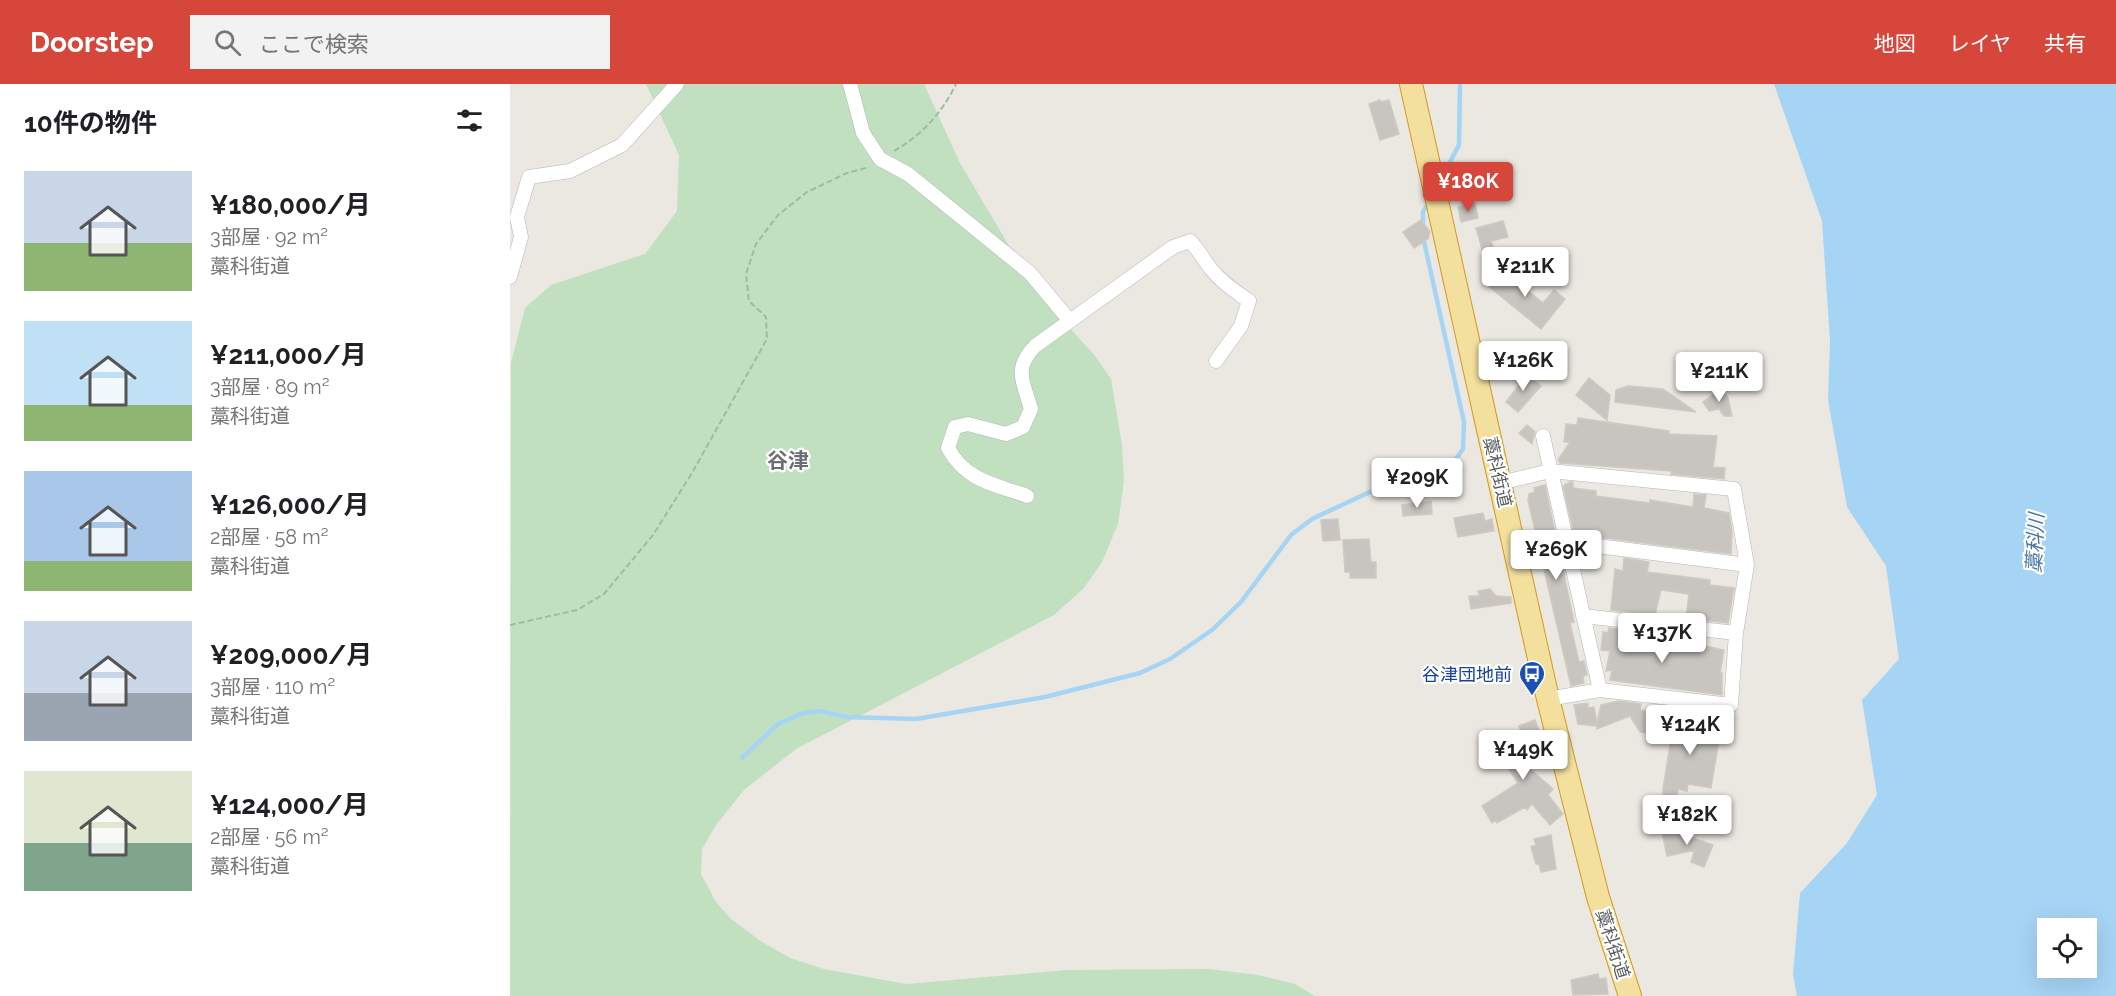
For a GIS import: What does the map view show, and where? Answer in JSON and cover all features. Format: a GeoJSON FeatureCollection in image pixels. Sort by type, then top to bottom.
{"type":"FeatureCollection","features":[{"type":"Feature","properties":{"kind":"highway","name":"藁科街道"},"geometry":{"type":"LineString","coordinates":[[1411,84],[1548,699],[1598,897],[1630,996]]}},
{"type":"Feature","properties":{"kind":"street"},"geometry":{"type":"LineString","coordinates":[[510,277],[521,237],[517,217],[529,177],[570,171],[622,146],[677,84]]}},
{"type":"Feature","properties":{"kind":"street"},"geometry":{"type":"LineString","coordinates":[[850,84],[863,133],[880,159],[908,174],[1030,273],[1070,321]]}},
{"type":"Feature","properties":{"kind":"street"},"geometry":{"type":"LineString","coordinates":[[1028,496],[972,476],[956,461],[948,448],[955,427],[968,424],[1006,434],[1023,427],[1031,409],[1020,372],[1024,357],[1035,346],[1173,247],[1190,241],[1200,250],[1211,269],[1230,288],[1249,301],[1241,326],[1216,361]]}},
{"type":"Feature","properties":{"kind":"street"},"geometry":{"type":"LineString","coordinates":[[1543,436],[1600,690]]}},
{"type":"Feature","properties":{"kind":"street"},"geometry":{"type":"LineString","coordinates":[[1500,483],[1550,471],[1734,489],[1747,565],[1736,633],[1731,705],[1600,690],[1548,699]]}},
{"type":"Feature","properties":{"kind":"street"},"geometry":{"type":"LineString","coordinates":[[1566,542],[1747,565]]}},
{"type":"Feature","properties":{"kind":"street"},"geometry":{"type":"LineString","coordinates":[[1583,616],[1736,633]]}},
{"type":"Feature","properties":{"kind":"path"},"geometry":{"type":"LineString","coordinates":[[510,625],[577,610],[604,594],[653,535],[697,464],[767,339],[766,317],[749,301],[746,274],[756,244],[778,215],[807,192],[847,173],[867,168],[914,140],[934,120],[956,84]]}},
{"type":"Feature","properties":{"kind":"green space"},"geometry":{"type":"Polygon","coordinates":[[[646,84],[924,84],[960,163],[1015,256],[1060,317],[1095,356],[1111,379],[1122,446],[1124,481],[1118,524],[1102,562],[1084,588],[1054,615],[796,749],[744,790],[716,825],[702,849],[701,874],[716,902],[731,919],[762,942],[790,958],[824,969],[906,984],[1066,970],[1209,969],[1258,975],[1295,984],[1315,996],[510,996],[511,363],[525,308],[551,285],[645,254],[677,211],[679,155],[646,84]]]}},
{"type":"Feature","properties":{"kind":"water","name":"藁科川"},"geometry":{"type":"Polygon","coordinates":[[[1774,84],[2116,84],[2116,996],[1797,996],[1793,974],[1800,893],[1847,843],[1877,795],[1862,700],[1899,659],[1886,566],[1847,507],[1828,400],[1830,341],[1822,221],[1774,84]]]}},
{"type":"Feature","properties":{"kind":"building"},"geometry":{"type":"Polygon","coordinates":[[[1380,100],[1381,102],[1389,100],[1399,134],[1380,140],[1369,104],[1380,100]]]}},
{"type":"Feature","properties":{"kind":"building"},"geometry":{"type":"Polygon","coordinates":[[[1475,204],[1478,218],[1461,222],[1458,207],[1475,204]]]}},
{"type":"Feature","properties":{"kind":"building"},"geometry":{"type":"Polygon","coordinates":[[[1421,220],[1430,232],[1428,239],[1414,248],[1403,232],[1421,220]]]}},
{"type":"Feature","properties":{"kind":"building"},"geometry":{"type":"Polygon","coordinates":[[[1503,221],[1508,237],[1491,241],[1494,249],[1483,252],[1476,228],[1503,221]]]}},
{"type":"Feature","properties":{"kind":"building"},"geometry":{"type":"Polygon","coordinates":[[[1503,265],[1515,274],[1512,278],[1543,303],[1554,290],[1565,299],[1541,329],[1487,285],[1503,265]]]}},
{"type":"Feature","properties":{"kind":"building"},"geometry":{"type":"Polygon","coordinates":[[[1523,372],[1541,386],[1518,412],[1506,402],[1519,385],[1516,382],[1523,372]]]}},
{"type":"Feature","properties":{"kind":"building"},"geometry":{"type":"Polygon","coordinates":[[[1589,378],[1610,395],[1607,420],[1576,395],[1589,378]]]}},
{"type":"Feature","properties":{"kind":"building"},"geometry":{"type":"Polygon","coordinates":[[[1628,386],[1663,389],[1696,412],[1615,402],[1616,390],[1628,386]]]}},
{"type":"Feature","properties":{"kind":"building"},"geometry":{"type":"Polygon","coordinates":[[[1721,389],[1728,398],[1732,416],[1724,416],[1719,409],[1709,411],[1703,402],[1721,389]]]}},
{"type":"Feature","properties":{"kind":"building"},"geometry":{"type":"Polygon","coordinates":[[[1578,418],[1669,431],[1669,434],[1717,436],[1713,467],[1725,468],[1724,479],[1671,474],[1672,471],[1560,463],[1558,460],[1570,442],[1564,442],[1566,424],[1577,425],[1578,418]]]}},
{"type":"Feature","properties":{"kind":"building"},"geometry":{"type":"Polygon","coordinates":[[[1527,425],[1535,432],[1532,444],[1519,433],[1527,425]]]}},
{"type":"Feature","properties":{"kind":"building"},"geometry":{"type":"Polygon","coordinates":[[[1573,482],[1573,488],[1596,491],[1596,496],[1650,503],[1650,500],[1693,507],[1694,494],[1706,495],[1704,508],[1729,513],[1732,532],[1731,554],[1574,534],[1563,486],[1573,482]]]}},
{"type":"Feature","properties":{"kind":"building"},"geometry":{"type":"Polygon","coordinates":[[[1545,485],[1574,622],[1570,623],[1579,662],[1584,661],[1587,675],[1583,676],[1584,683],[1571,686],[1528,500],[1529,494],[1535,492],[1534,488],[1545,485]]]}},
{"type":"Feature","properties":{"kind":"building"},"geometry":{"type":"Polygon","coordinates":[[[1431,501],[1432,514],[1403,516],[1402,505],[1431,501]]]}},
{"type":"Feature","properties":{"kind":"building"},"geometry":{"type":"Polygon","coordinates":[[[1483,513],[1485,521],[1492,519],[1494,531],[1458,537],[1454,518],[1483,513]]]}},
{"type":"Feature","properties":{"kind":"building"},"geometry":{"type":"Polygon","coordinates":[[[1338,519],[1340,540],[1323,541],[1321,520],[1338,519]]]}},
{"type":"Feature","properties":{"kind":"building"},"geometry":{"type":"Polygon","coordinates":[[[1369,539],[1371,562],[1376,562],[1376,578],[1350,578],[1350,572],[1345,572],[1343,540],[1369,539]]]}},
{"type":"Feature","properties":{"kind":"building"},"geometry":{"type":"Polygon","coordinates":[[[1624,558],[1649,562],[1647,572],[1710,580],[1710,585],[1734,588],[1728,623],[1686,618],[1689,594],[1661,590],[1655,615],[1611,610],[1615,569],[1623,571],[1624,558]]]}},
{"type":"Feature","properties":{"kind":"building"},"geometry":{"type":"Polygon","coordinates":[[[1490,589],[1496,596],[1511,597],[1511,603],[1471,609],[1469,596],[1479,596],[1478,591],[1490,589]]]}},
{"type":"Feature","properties":{"kind":"building"},"geometry":{"type":"Polygon","coordinates":[[[1609,628],[1634,631],[1633,637],[1655,640],[1674,649],[1704,653],[1705,646],[1724,650],[1720,673],[1722,673],[1722,695],[1610,680],[1612,670],[1606,671],[1610,651],[1601,650],[1603,632],[1608,633],[1609,628]]]}},
{"type":"Feature","properties":{"kind":"building"},"geometry":{"type":"Polygon","coordinates":[[[1619,701],[1641,704],[1640,710],[1672,714],[1662,735],[1640,732],[1630,716],[1597,729],[1597,726],[1578,724],[1574,705],[1588,703],[1588,708],[1594,707],[1597,724],[1601,705],[1619,701]]]}},
{"type":"Feature","properties":{"kind":"building"},"geometry":{"type":"Polygon","coordinates":[[[1675,713],[1708,718],[1707,726],[1721,728],[1711,788],[1688,784],[1687,791],[1678,789],[1676,807],[1663,806],[1663,789],[1675,713]]]}},
{"type":"Feature","properties":{"kind":"building"},"geometry":{"type":"Polygon","coordinates":[[[1535,720],[1544,743],[1525,750],[1525,755],[1532,766],[1529,768],[1553,789],[1548,795],[1563,814],[1550,825],[1532,804],[1527,810],[1525,807],[1497,823],[1496,820],[1492,823],[1482,806],[1518,783],[1496,750],[1522,734],[1519,726],[1535,720]]]}},
{"type":"Feature","properties":{"kind":"building"},"geometry":{"type":"Polygon","coordinates":[[[1693,829],[1687,836],[1713,845],[1704,867],[1691,862],[1695,850],[1667,856],[1662,832],[1693,829]]]}},
{"type":"Feature","properties":{"kind":"building"},"geometry":{"type":"Polygon","coordinates":[[[1551,835],[1556,869],[1541,872],[1531,847],[1536,845],[1534,839],[1551,835]]]}},
{"type":"Feature","properties":{"kind":"building"},"geometry":{"type":"Polygon","coordinates":[[[1598,974],[1599,979],[1606,978],[1608,994],[1573,995],[1571,980],[1598,974]]]}},
{"type":"Feature","properties":{"kind":"waterway"},"geometry":{"type":"LineString","coordinates":[[1441,179],[1459,145],[1460,84]]}},
{"type":"Feature","properties":{"kind":"waterway"},"geometry":{"type":"LineString","coordinates":[[1423,228],[1423,212],[1429,202]]}},
{"type":"Feature","properties":{"kind":"waterway"},"geometry":{"type":"LineString","coordinates":[[742,758],[778,724],[803,713],[821,711],[846,717],[916,719],[1045,697],[1140,673],[1170,659],[1212,630],[1241,602],[1291,535],[1312,519],[1374,490],[1450,467],[1463,449],[1464,422],[1423,237]]}},
{"type":"Feature","properties":{"kind":"place","name":"谷津団地前"},"geometry":{"type":"Point","coordinates":[1532,697]}},
{"type":"Feature","properties":{"kind":"district","name":"谷津"},"geometry":{"type":"Point","coordinates":[788,460]}}]}
